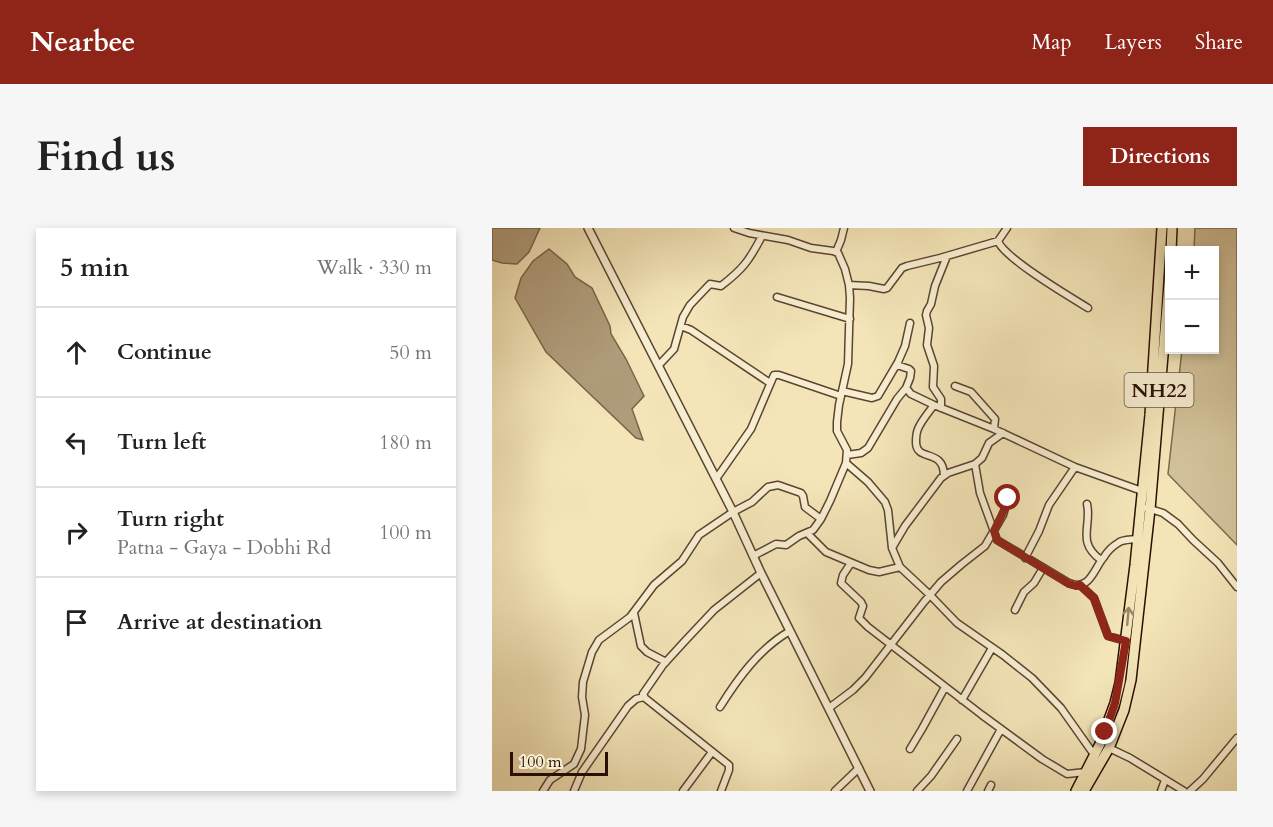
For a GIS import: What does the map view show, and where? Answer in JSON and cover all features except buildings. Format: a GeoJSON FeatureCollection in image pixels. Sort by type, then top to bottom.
{"type":"FeatureCollection","features":[{"type":"Feature","properties":{"kind":"main road"},"geometry":{"type":"LineString","coordinates":[[1084,791],[1109,748],[1124,710],[1131,680],[1145,507],[1142,491],[1150,415],[1162,228]]}},
{"type":"Feature","properties":{"kind":"main road"},"geometry":{"type":"LineString","coordinates":[[1171,246],[1172,228]]}},
{"type":"Feature","properties":{"kind":"main road","name":"NH22"},"geometry":{"type":"LineString","coordinates":[[1145,507],[1167,300]]}},
{"type":"Feature","properties":{"kind":"main road"},"geometry":{"type":"LineString","coordinates":[[1076,791],[1095,756],[1115,703],[1126,641],[1137,539],[1145,507]]}},
{"type":"Feature","properties":{"kind":"street"},"geometry":{"type":"LineString","coordinates":[[588,228],[733,512],[870,791]]}},
{"type":"Feature","properties":{"kind":"street"},"geometry":{"type":"LineString","coordinates":[[734,228],[788,240],[811,248],[836,252],[840,255],[849,285],[848,364],[837,427],[847,450],[847,459],[837,487],[813,530],[786,544],[776,544],[753,556]]}},
{"type":"Feature","properties":{"kind":"street"},"geometry":{"type":"LineString","coordinates":[[836,252],[844,228]]}},
{"type":"Feature","properties":{"kind":"street"},"geometry":{"type":"LineString","coordinates":[[849,285],[887,288],[903,268],[998,241],[1007,228]]}},
{"type":"Feature","properties":{"kind":"street"},"geometry":{"type":"LineString","coordinates":[[659,365],[674,348],[686,311],[694,299],[710,284],[721,286],[738,273],[749,260],[762,236]]}},
{"type":"Feature","properties":{"kind":"street"},"geometry":{"type":"LineString","coordinates":[[998,241],[1004,250],[1035,275],[1088,308]]}},
{"type":"Feature","properties":{"kind":"street"},"geometry":{"type":"LineString","coordinates":[[941,408],[941,399],[933,387],[934,366],[927,345],[929,328],[926,315],[947,256]]}},
{"type":"Feature","properties":{"kind":"street"},"geometry":{"type":"LineString","coordinates":[[777,297],[850,319]]}},
{"type":"Feature","properties":{"kind":"street"},"geometry":{"type":"LineString","coordinates":[[716,479],[751,429],[773,376],[776,374],[841,394],[876,398],[897,365],[905,346],[910,323]]}},
{"type":"Feature","properties":{"kind":"street"},"geometry":{"type":"LineString","coordinates":[[681,326],[691,330],[770,383]]}},
{"type":"Feature","properties":{"kind":"street"},"geometry":{"type":"LineString","coordinates":[[847,459],[868,448],[906,388],[911,371],[897,365]]}},
{"type":"Feature","properties":{"kind":"street"},"geometry":{"type":"LineString","coordinates":[[955,386],[973,394],[995,419],[994,429]]}},
{"type":"Feature","properties":{"kind":"street"},"geometry":{"type":"LineString","coordinates":[[906,388],[911,394],[933,405],[994,429],[1075,467],[1142,491]]}},
{"type":"Feature","properties":{"kind":"street"},"geometry":{"type":"LineString","coordinates":[[933,405],[918,428],[917,448],[923,454],[933,456],[942,463],[944,475]]}},
{"type":"Feature","properties":{"kind":"street"},"geometry":{"type":"LineString","coordinates":[[892,548],[905,526],[944,475],[975,464],[982,458],[989,443],[1003,433]]}},
{"type":"Feature","properties":{"kind":"street"},"geometry":{"type":"LineString","coordinates":[[847,459],[885,502],[892,548],[900,567],[957,623],[1027,673],[1066,714],[1095,756]]}},
{"type":"Feature","properties":{"kind":"street"},"geometry":{"type":"LineString","coordinates":[[975,464],[980,493],[997,540],[1069,584],[1080,585],[1091,578],[1101,560],[1120,541],[1137,539]]}},
{"type":"Feature","properties":{"kind":"street"},"geometry":{"type":"LineString","coordinates":[[1025,558],[1039,531],[1048,505],[1075,467]]}},
{"type":"Feature","properties":{"kind":"street"},"geometry":{"type":"LineString","coordinates":[[543,791],[550,780],[574,764],[581,748],[585,715],[582,697],[583,682],[595,645],[634,613],[654,585],[682,561],[699,535],[752,502],[768,488],[778,485],[801,493],[805,507],[821,519]]}},
{"type":"Feature","properties":{"kind":"street"},"geometry":{"type":"LineString","coordinates":[[829,708],[859,684],[930,595],[951,573],[988,543],[1008,498]]}},
{"type":"Feature","properties":{"kind":"street"},"geometry":{"type":"LineString","coordinates":[[1087,504],[1089,514],[1086,529],[1087,541],[1093,553],[1101,560]]}},
{"type":"Feature","properties":{"kind":"street"},"geometry":{"type":"LineString","coordinates":[[1145,507],[1163,513],[1178,524],[1218,563],[1237,587]]}},
{"type":"Feature","properties":{"kind":"street"},"geometry":{"type":"LineString","coordinates":[[808,534],[826,552],[869,570],[879,572],[900,567]]}},
{"type":"Feature","properties":{"kind":"street"},"geometry":{"type":"LineString","coordinates":[[851,563],[841,583],[861,602],[863,606],[859,618],[862,622],[962,700],[1062,772],[1072,774],[1087,772]]}},
{"type":"Feature","properties":{"kind":"street"},"geometry":{"type":"LineString","coordinates":[[1015,610],[1024,592],[1034,583],[1043,568]]}},
{"type":"Feature","properties":{"kind":"street"},"geometry":{"type":"LineString","coordinates":[[644,697],[645,691],[666,662],[714,610],[761,573]]}},
{"type":"Feature","properties":{"kind":"street"},"geometry":{"type":"LineString","coordinates":[[1080,585],[1094,598],[1108,636],[1126,641]]}},
{"type":"Feature","properties":{"kind":"street"},"geometry":{"type":"LineString","coordinates":[[634,613],[641,646],[647,652],[666,662]]}},
{"type":"Feature","properties":{"kind":"street"},"geometry":{"type":"LineString","coordinates":[[720,707],[736,681],[747,669],[774,641],[790,631]]}},
{"type":"Feature","properties":{"kind":"street"},"geometry":{"type":"LineString","coordinates":[[962,700],[992,648]]}},
{"type":"Feature","properties":{"kind":"street"},"geometry":{"type":"LineString","coordinates":[[909,749],[945,687]]}},
{"type":"Feature","properties":{"kind":"street"},"geometry":{"type":"LineString","coordinates":[[644,697],[728,764],[730,767],[721,791]]}},
{"type":"Feature","properties":{"kind":"street"},"geometry":{"type":"LineString","coordinates":[[574,791],[582,772],[628,706],[636,699],[644,697]]}},
{"type":"Feature","properties":{"kind":"street"},"geometry":{"type":"LineString","coordinates":[[967,791],[1001,729]]}},
{"type":"Feature","properties":{"kind":"street"},"geometry":{"type":"LineString","coordinates":[[1190,791],[1237,738]]}},
{"type":"Feature","properties":{"kind":"street"},"geometry":{"type":"LineString","coordinates":[[917,791],[931,776],[957,739]]}},
{"type":"Feature","properties":{"kind":"street"},"geometry":{"type":"LineString","coordinates":[[1109,748],[1131,758],[1184,791]]}},
{"type":"Feature","properties":{"kind":"street"},"geometry":{"type":"LineString","coordinates":[[683,791],[712,752]]}},
{"type":"Feature","properties":{"kind":"street"},"geometry":{"type":"LineString","coordinates":[[835,791],[859,768]]}},
{"type":"Feature","properties":{"kind":"street"},"geometry":{"type":"LineString","coordinates":[[1161,791],[1165,780]]}},
{"type":"Feature","properties":{"kind":"shaded area"},"geometry":{"type":"Polygon","coordinates":[[[492,228],[540,228],[529,252],[517,264],[492,260],[492,228]]]}},
{"type":"Feature","properties":{"kind":"shaded area"},"geometry":{"type":"Polygon","coordinates":[[[1195,228],[1237,228],[1237,545],[1168,474],[1182,354],[1219,354],[1219,246],[1194,246],[1195,228]]]}},
{"type":"Feature","properties":{"kind":"shaded area"},"geometry":{"type":"Polygon","coordinates":[[[549,249],[567,264],[575,277],[592,288],[610,326],[611,334],[644,396],[632,409],[643,440],[636,438],[546,352],[515,298],[521,278],[533,261],[549,249]]]}},
{"type":"Feature","properties":{"kind":"route"},"geometry":{"type":"LineString","coordinates":[[1008,498],[994,531],[997,540],[1069,584],[1080,585],[1094,598],[1108,636],[1126,641],[1120,682],[1105,732]]}}]}
